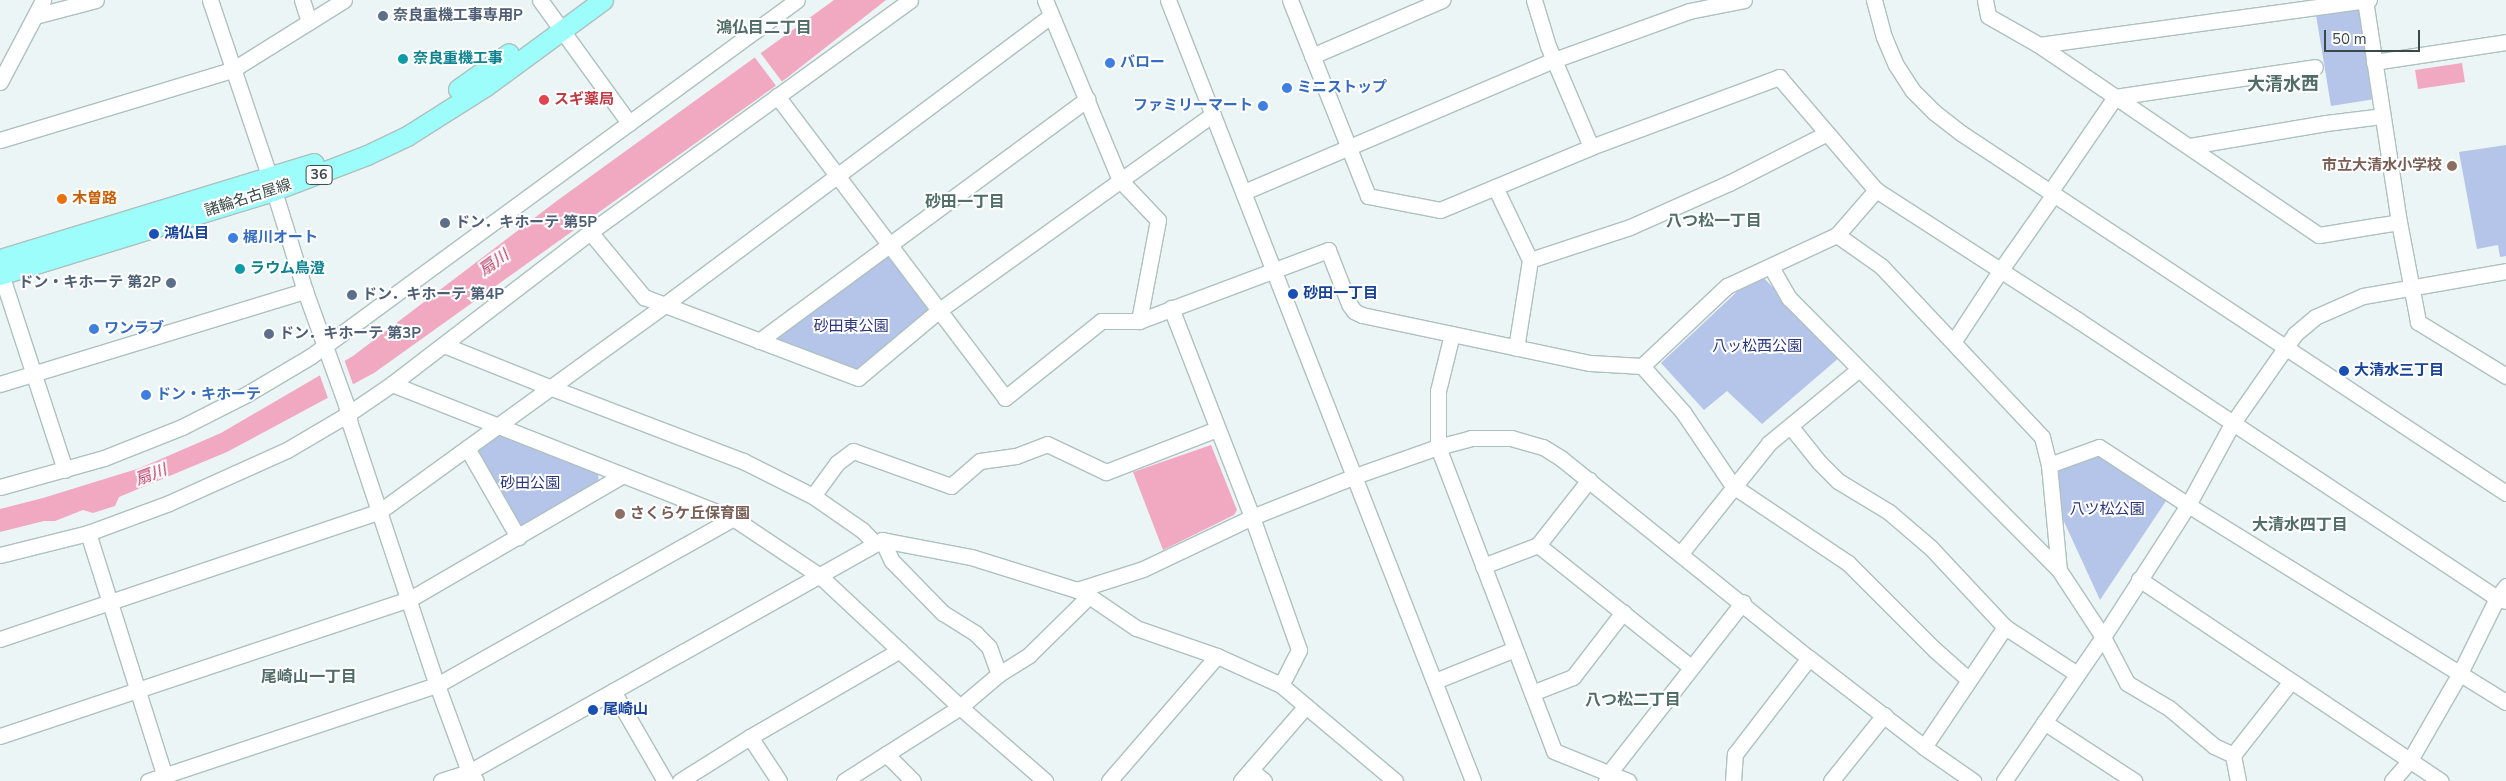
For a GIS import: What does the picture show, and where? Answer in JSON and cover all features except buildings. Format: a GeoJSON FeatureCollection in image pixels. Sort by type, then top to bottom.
{"type":"FeatureCollection","features":[{"type":"Feature","properties":{"kind":"main road","name":"諸輪名古屋線"},"geometry":{"type":"LineString","coordinates":[[0,269],[272,184],[336,169],[407,136],[486,86],[558,24],[581,0]]}},
{"type":"Feature","properties":{"kind":"main road","name":"諸輪名古屋線"},"geometry":{"type":"LineString","coordinates":[[558,24],[603,0]]}},
{"type":"Feature","properties":{"kind":"street"},"geometry":{"type":"LineString","coordinates":[[0,82],[43,0]]}},
{"type":"Feature","properties":{"kind":"street"},"geometry":{"type":"LineString","coordinates":[[35,16],[96,0]]}},
{"type":"Feature","properties":{"kind":"street"},"geometry":{"type":"LineString","coordinates":[[210,0],[437,685],[473,776]]}},
{"type":"Feature","properties":{"kind":"street"},"geometry":{"type":"LineString","coordinates":[[302,0],[309,22]]}},
{"type":"Feature","properties":{"kind":"street"},"geometry":{"type":"LineString","coordinates":[[0,140],[232,70],[344,0]]}},
{"type":"Feature","properties":{"kind":"street"},"geometry":{"type":"LineString","coordinates":[[540,0],[629,123]]}},
{"type":"Feature","properties":{"kind":"street"},"geometry":{"type":"LineString","coordinates":[[0,487],[104,458],[182,427],[247,394],[311,356],[326,351],[629,123],[797,0]]}},
{"type":"Feature","properties":{"kind":"street"},"geometry":{"type":"LineString","coordinates":[[0,555],[88,533],[168,503],[278,454],[347,409],[392,384],[590,232],[910,0]]}},
{"type":"Feature","properties":{"kind":"street"},"geometry":{"type":"LineString","coordinates":[[1045,0],[1120,180],[1158,220],[1139,321]]}},
{"type":"Feature","properties":{"kind":"street"},"geometry":{"type":"LineString","coordinates":[[1168,0],[1473,781]]}},
{"type":"Feature","properties":{"kind":"street"},"geometry":{"type":"LineString","coordinates":[[1290,0],[1368,196],[1440,210],[1591,147],[1779,77],[1876,190],[2232,424],[2503,595],[2410,760],[2392,781]]}},
{"type":"Feature","properties":{"kind":"street"},"geometry":{"type":"LineString","coordinates":[[1312,56],[1442,0]]}},
{"type":"Feature","properties":{"kind":"street"},"geometry":{"type":"LineString","coordinates":[[1534,0],[1554,60],[1591,147]]}},
{"type":"Feature","properties":{"kind":"street"},"geometry":{"type":"LineString","coordinates":[[1244,192],[1554,60],[1689,11],[1744,0]]}},
{"type":"Feature","properties":{"kind":"street"},"geometry":{"type":"LineString","coordinates":[[1874,0],[1884,37],[1896,65],[1912,90],[1934,112],[1961,133],[2506,492]]}},
{"type":"Feature","properties":{"kind":"street"},"geometry":{"type":"LineString","coordinates":[[1985,0],[1988,16],[2038,45],[2190,146],[2319,236],[2399,222]]}},
{"type":"Feature","properties":{"kind":"street"},"geometry":{"type":"LineString","coordinates":[[2038,45],[2367,0],[2382,116],[2399,222],[2418,322],[2506,376]]}},
{"type":"Feature","properties":{"kind":"street"},"geometry":{"type":"LineString","coordinates":[[0,639],[109,604],[380,511],[663,306],[1051,16]]}},
{"type":"Feature","properties":{"kind":"street"},"geometry":{"type":"LineString","coordinates":[[2374,62],[2506,42]]}},
{"type":"Feature","properties":{"kind":"street"},"geometry":{"type":"LineString","coordinates":[[1954,341],[2115,97],[2315,67]]}},
{"type":"Feature","properties":{"kind":"street"},"geometry":{"type":"LineString","coordinates":[[777,96],[1005,398],[1101,321],[1139,321],[1328,250],[1349,304],[1354,311],[1362,315],[1590,363],[1642,366],[1683,412],[1733,486],[1848,563],[1968,679]]}},
{"type":"Feature","properties":{"kind":"street"},"geometry":{"type":"LineString","coordinates":[[759,341],[1087,99]]}},
{"type":"Feature","properties":{"kind":"street"},"geometry":{"type":"LineString","coordinates":[[590,232],[644,297],[663,306],[858,378],[938,310],[1213,114]]}},
{"type":"Feature","properties":{"kind":"street"},"geometry":{"type":"LineString","coordinates":[[2190,146],[2326,123],[2382,116]]}},
{"type":"Feature","properties":{"kind":"street"},"geometry":{"type":"LineString","coordinates":[[1530,260],[1630,227],[1729,183],[1827,133]]}},
{"type":"Feature","properties":{"kind":"street"},"geometry":{"type":"LineString","coordinates":[[1495,187],[1530,260],[1516,348]]}},
{"type":"Feature","properties":{"kind":"street"},"geometry":{"type":"LineString","coordinates":[[1642,366],[1727,286],[1837,235],[1876,190]]}},
{"type":"Feature","properties":{"kind":"street"},"geometry":{"type":"LineString","coordinates":[[1837,235],[1881,266],[1954,341],[2042,437],[2049,465],[2059,570]]}},
{"type":"Feature","properties":{"kind":"street"},"geometry":{"type":"LineString","coordinates":[[1771,267],[1789,298],[1858,370],[2059,570],[2103,637],[2127,683],[2169,708],[2214,746],[2233,755]]}},
{"type":"Feature","properties":{"kind":"street"},"geometry":{"type":"LineString","coordinates":[[0,269],[65,470]]}},
{"type":"Feature","properties":{"kind":"street"},"geometry":{"type":"LineString","coordinates":[[2004,781],[2103,637],[2188,505],[2232,424],[2285,347],[2315,317],[2340,304],[2363,296],[2506,270]]}},
{"type":"Feature","properties":{"kind":"street"},"geometry":{"type":"LineString","coordinates":[[0,384],[305,291]]}},
{"type":"Feature","properties":{"kind":"street"},"geometry":{"type":"LineString","coordinates":[[1171,308],[1252,517],[1299,650],[1280,686]]}},
{"type":"Feature","properties":{"kind":"street"},"geometry":{"type":"LineString","coordinates":[[1452,334],[1438,391],[1438,446],[1554,751],[1607,777],[1628,781]]}},
{"type":"Feature","properties":{"kind":"street"},"geometry":{"type":"LineString","coordinates":[[444,345],[743,461],[814,496],[879,541],[892,560],[943,614],[976,634],[989,647],[1000,674]]}},
{"type":"Feature","properties":{"kind":"street"},"geometry":{"type":"LineString","coordinates":[[1680,554],[1733,486],[1770,443],[1858,370]]}},
{"type":"Feature","properties":{"kind":"street"},"geometry":{"type":"LineString","coordinates":[[392,384],[495,426],[714,508],[733,518],[820,576],[960,707],[1045,781]]}},
{"type":"Feature","properties":{"kind":"street"},"geometry":{"type":"LineString","coordinates":[[1791,427],[1819,462],[1838,481],[1889,512],[1931,548],[2005,627],[2077,674]]}},
{"type":"Feature","properties":{"kind":"street"},"geometry":{"type":"LineString","coordinates":[[814,496],[837,463],[853,451],[951,486],[980,461],[1016,456],[1047,444],[1106,472],[1217,428]]}},
{"type":"Feature","properties":{"kind":"street"},"geometry":{"type":"LineString","coordinates":[[844,781],[960,707],[1000,674],[1029,655],[1083,593],[1143,569],[1252,517],[1355,476],[1438,446],[1470,438],[1511,438],[1543,447],[1562,458],[1680,554],[1743,602],[1809,658],[1924,747],[1973,781]]}},
{"type":"Feature","properties":{"kind":"street"},"geometry":{"type":"LineString","coordinates":[[2049,465],[2099,447],[2188,505],[2506,702]]}},
{"type":"Feature","properties":{"kind":"street"},"geometry":{"type":"LineString","coordinates":[[467,448],[518,537]]}},
{"type":"Feature","properties":{"kind":"street"},"geometry":{"type":"LineString","coordinates":[[0,736],[410,600],[623,475]]}},
{"type":"Feature","properties":{"kind":"street"},"geometry":{"type":"LineString","coordinates":[[1483,566],[1538,545],[1589,480]]}},
{"type":"Feature","properties":{"kind":"street"},"geometry":{"type":"LineString","coordinates":[[148,781],[165,778],[437,685],[733,518]]}},
{"type":"Feature","properties":{"kind":"street"},"geometry":{"type":"LineString","coordinates":[[88,533],[165,778]]}},
{"type":"Feature","properties":{"kind":"street"},"geometry":{"type":"LineString","coordinates":[[441,781],[473,776],[613,692],[879,541],[970,557],[1083,593],[1136,628],[1217,656],[1280,686],[1395,781]]}},
{"type":"Feature","properties":{"kind":"street"},"geometry":{"type":"LineString","coordinates":[[1538,545],[1691,667]]}},
{"type":"Feature","properties":{"kind":"street"},"geometry":{"type":"LineString","coordinates":[[2139,579],[2440,781]]}},
{"type":"Feature","properties":{"kind":"street"},"geometry":{"type":"LineString","coordinates":[[1607,777],[1743,602]]}},
{"type":"Feature","properties":{"kind":"street"},"geometry":{"type":"LineString","coordinates":[[1532,693],[1573,677],[1623,612]]}},
{"type":"Feature","properties":{"kind":"street"},"geometry":{"type":"LineString","coordinates":[[1924,747],[1968,679],[2005,627]]}},
{"type":"Feature","properties":{"kind":"street"},"geometry":{"type":"LineString","coordinates":[[1434,681],[1515,649]]}},
{"type":"Feature","properties":{"kind":"street"},"geometry":{"type":"LineString","coordinates":[[680,781],[750,737],[900,650]]}},
{"type":"Feature","properties":{"kind":"street"},"geometry":{"type":"LineString","coordinates":[[1109,781],[1217,656]]}},
{"type":"Feature","properties":{"kind":"street"},"geometry":{"type":"LineString","coordinates":[[1733,781],[1735,754],[1809,658]]}},
{"type":"Feature","properties":{"kind":"street"},"geometry":{"type":"LineString","coordinates":[[2238,781],[2233,755],[2291,681]]}},
{"type":"Feature","properties":{"kind":"street"},"geometry":{"type":"LineString","coordinates":[[613,692],[665,781]]}},
{"type":"Feature","properties":{"kind":"street"},"geometry":{"type":"LineString","coordinates":[[1241,781],[1306,706]]}},
{"type":"Feature","properties":{"kind":"street"},"geometry":{"type":"LineString","coordinates":[[1831,781],[1884,715]]}},
{"type":"Feature","properties":{"kind":"street"},"geometry":{"type":"LineString","coordinates":[[2044,722],[2134,781]]}},
{"type":"Feature","properties":{"kind":"street"},"geometry":{"type":"LineString","coordinates":[[750,737],[779,781]]}},
{"type":"Feature","properties":{"kind":"street"},"geometry":{"type":"LineString","coordinates":[[886,754],[913,781]]}},
{"type":"Feature","properties":{"kind":"street"},"geometry":{"type":"LineString","coordinates":[[1251,770],[1264,781]]}},
{"type":"Feature","properties":{"kind":"green space"},"geometry":{"type":"Polygon","coordinates":[[[2360,8],[2375,99],[2331,106],[2316,15],[2360,8]]]}},
{"type":"Feature","properties":{"kind":"green space"},"geometry":{"type":"Polygon","coordinates":[[[2506,145],[2506,256],[2500,257],[2498,245],[2477,249],[2459,152],[2506,145]]]}},
{"type":"Feature","properties":{"kind":"green space","name":"砂田東公園"},"geometry":{"type":"Polygon","coordinates":[[[889,244],[938,311],[858,378],[759,341],[889,244]]]}},
{"type":"Feature","properties":{"kind":"green space","name":"八ッ松西公園"},"geometry":{"type":"Polygon","coordinates":[[[1758,272],[1840,357],[1762,424],[1727,391],[1704,410],[1661,363],[1758,272]]]}},
{"type":"Feature","properties":{"kind":"green space","name":"砂田公園"},"geometry":{"type":"Polygon","coordinates":[[[497,435],[598,474],[599,484],[521,528],[476,449],[497,435]]]}},
{"type":"Feature","properties":{"kind":"green space","name":"八ツ松公園"},"geometry":{"type":"Polygon","coordinates":[[[2093,447],[2168,498],[2100,600],[2061,515],[2057,463],[2093,447]]]}},
{"type":"Feature","properties":{"kind":"water","name":"扇川"},"geometry":{"type":"Polygon","coordinates":[[[834,0],[886,0],[788,77],[374,373],[227,452],[119,497],[115,506],[93,513],[83,510],[55,521],[44,521],[0,532],[0,509],[43,498],[140,468],[221,433],[353,356],[558,200],[834,0]]]}},
{"type":"Feature","properties":{"kind":"water"},"geometry":{"type":"Polygon","coordinates":[[[2462,63],[2465,82],[2418,89],[2415,70],[2462,63]]]}},
{"type":"Feature","properties":{"kind":"water"},"geometry":{"type":"Polygon","coordinates":[[[1211,445],[1237,510],[1234,515],[1163,550],[1133,472],[1211,445]]]}},
{"type":"Feature","properties":{"kind":"pier"},"geometry":{"type":"Polygon","coordinates":[[[759,51],[783,83],[777,87],[753,55],[759,51]]]}},
{"type":"Feature","properties":{"kind":"pier"},"geometry":{"type":"Polygon","coordinates":[[[344,359],[354,387],[329,401],[319,373],[344,359]]]}},
{"type":"Feature","properties":{"kind":"place","name":"奈良重機工事専用P"},"geometry":{"type":"Point","coordinates":[383,16]}},
{"type":"Feature","properties":{"kind":"place","name":"奈良重機工事"},"geometry":{"type":"Point","coordinates":[403,59]}},
{"type":"Feature","properties":{"kind":"place","name":"バロー"},"geometry":{"type":"Point","coordinates":[1110,63]}},
{"type":"Feature","properties":{"kind":"place","name":"ミニストップ"},"geometry":{"type":"Point","coordinates":[1287,88]}},
{"type":"Feature","properties":{"kind":"place","name":"スギ薬局"},"geometry":{"type":"Point","coordinates":[544,100]}},
{"type":"Feature","properties":{"kind":"place","name":"ファミリーマート"},"geometry":{"type":"Point","coordinates":[1263,106]}},
{"type":"Feature","properties":{"kind":"place","name":"市立大清水小学校"},"geometry":{"type":"Point","coordinates":[2452,166]}},
{"type":"Feature","properties":{"kind":"place","name":"木曽路"},"geometry":{"type":"Point","coordinates":[62,199]}},
{"type":"Feature","properties":{"kind":"place","name":"ドン．キホーテ 第5P"},"geometry":{"type":"Point","coordinates":[445,223]}},
{"type":"Feature","properties":{"kind":"place","name":"鴻仏目"},"geometry":{"type":"Point","coordinates":[154,234]}},
{"type":"Feature","properties":{"kind":"place","name":"梶川オート"},"geometry":{"type":"Point","coordinates":[233,238]}},
{"type":"Feature","properties":{"kind":"place","name":"ラウム鳥澄"},"geometry":{"type":"Point","coordinates":[240,269]}},
{"type":"Feature","properties":{"kind":"place","name":"ドン・キホーテ 第2P"},"geometry":{"type":"Point","coordinates":[171,283]}},
{"type":"Feature","properties":{"kind":"place","name":"砂田一丁目"},"geometry":{"type":"Point","coordinates":[1293,294]}},
{"type":"Feature","properties":{"kind":"place","name":"ドン．キホーテ 第4P"},"geometry":{"type":"Point","coordinates":[352,295]}},
{"type":"Feature","properties":{"kind":"place","name":"ワンラブ"},"geometry":{"type":"Point","coordinates":[94,329]}},
{"type":"Feature","properties":{"kind":"place","name":"ドン．キホーテ 第3P"},"geometry":{"type":"Point","coordinates":[269,334]}},
{"type":"Feature","properties":{"kind":"place","name":"大清水三丁目"},"geometry":{"type":"Point","coordinates":[2344,371]}},
{"type":"Feature","properties":{"kind":"place","name":"ドン・キホーテ"},"geometry":{"type":"Point","coordinates":[146,395]}},
{"type":"Feature","properties":{"kind":"place","name":"さくらケ丘保育園"},"geometry":{"type":"Point","coordinates":[620,514]}},
{"type":"Feature","properties":{"kind":"place","name":"尾崎山"},"geometry":{"type":"Point","coordinates":[593,710]}},
{"type":"Feature","properties":{"kind":"district","name":"鴻仏目二丁目"},"geometry":{"type":"Point","coordinates":[764,28]}},
{"type":"Feature","properties":{"kind":"district","name":"大清水西"},"geometry":{"type":"Point","coordinates":[2283,84]}},
{"type":"Feature","properties":{"kind":"district","name":"砂田一丁目"},"geometry":{"type":"Point","coordinates":[965,202]}},
{"type":"Feature","properties":{"kind":"district","name":"八つ松一丁目"},"geometry":{"type":"Point","coordinates":[1714,221]}},
{"type":"Feature","properties":{"kind":"district","name":"大清水四丁目"},"geometry":{"type":"Point","coordinates":[2300,525]}},
{"type":"Feature","properties":{"kind":"district","name":"尾崎山一丁目"},"geometry":{"type":"Point","coordinates":[309,677]}},
{"type":"Feature","properties":{"kind":"district","name":"八つ松二丁目"},"geometry":{"type":"Point","coordinates":[1633,700]}}]}
